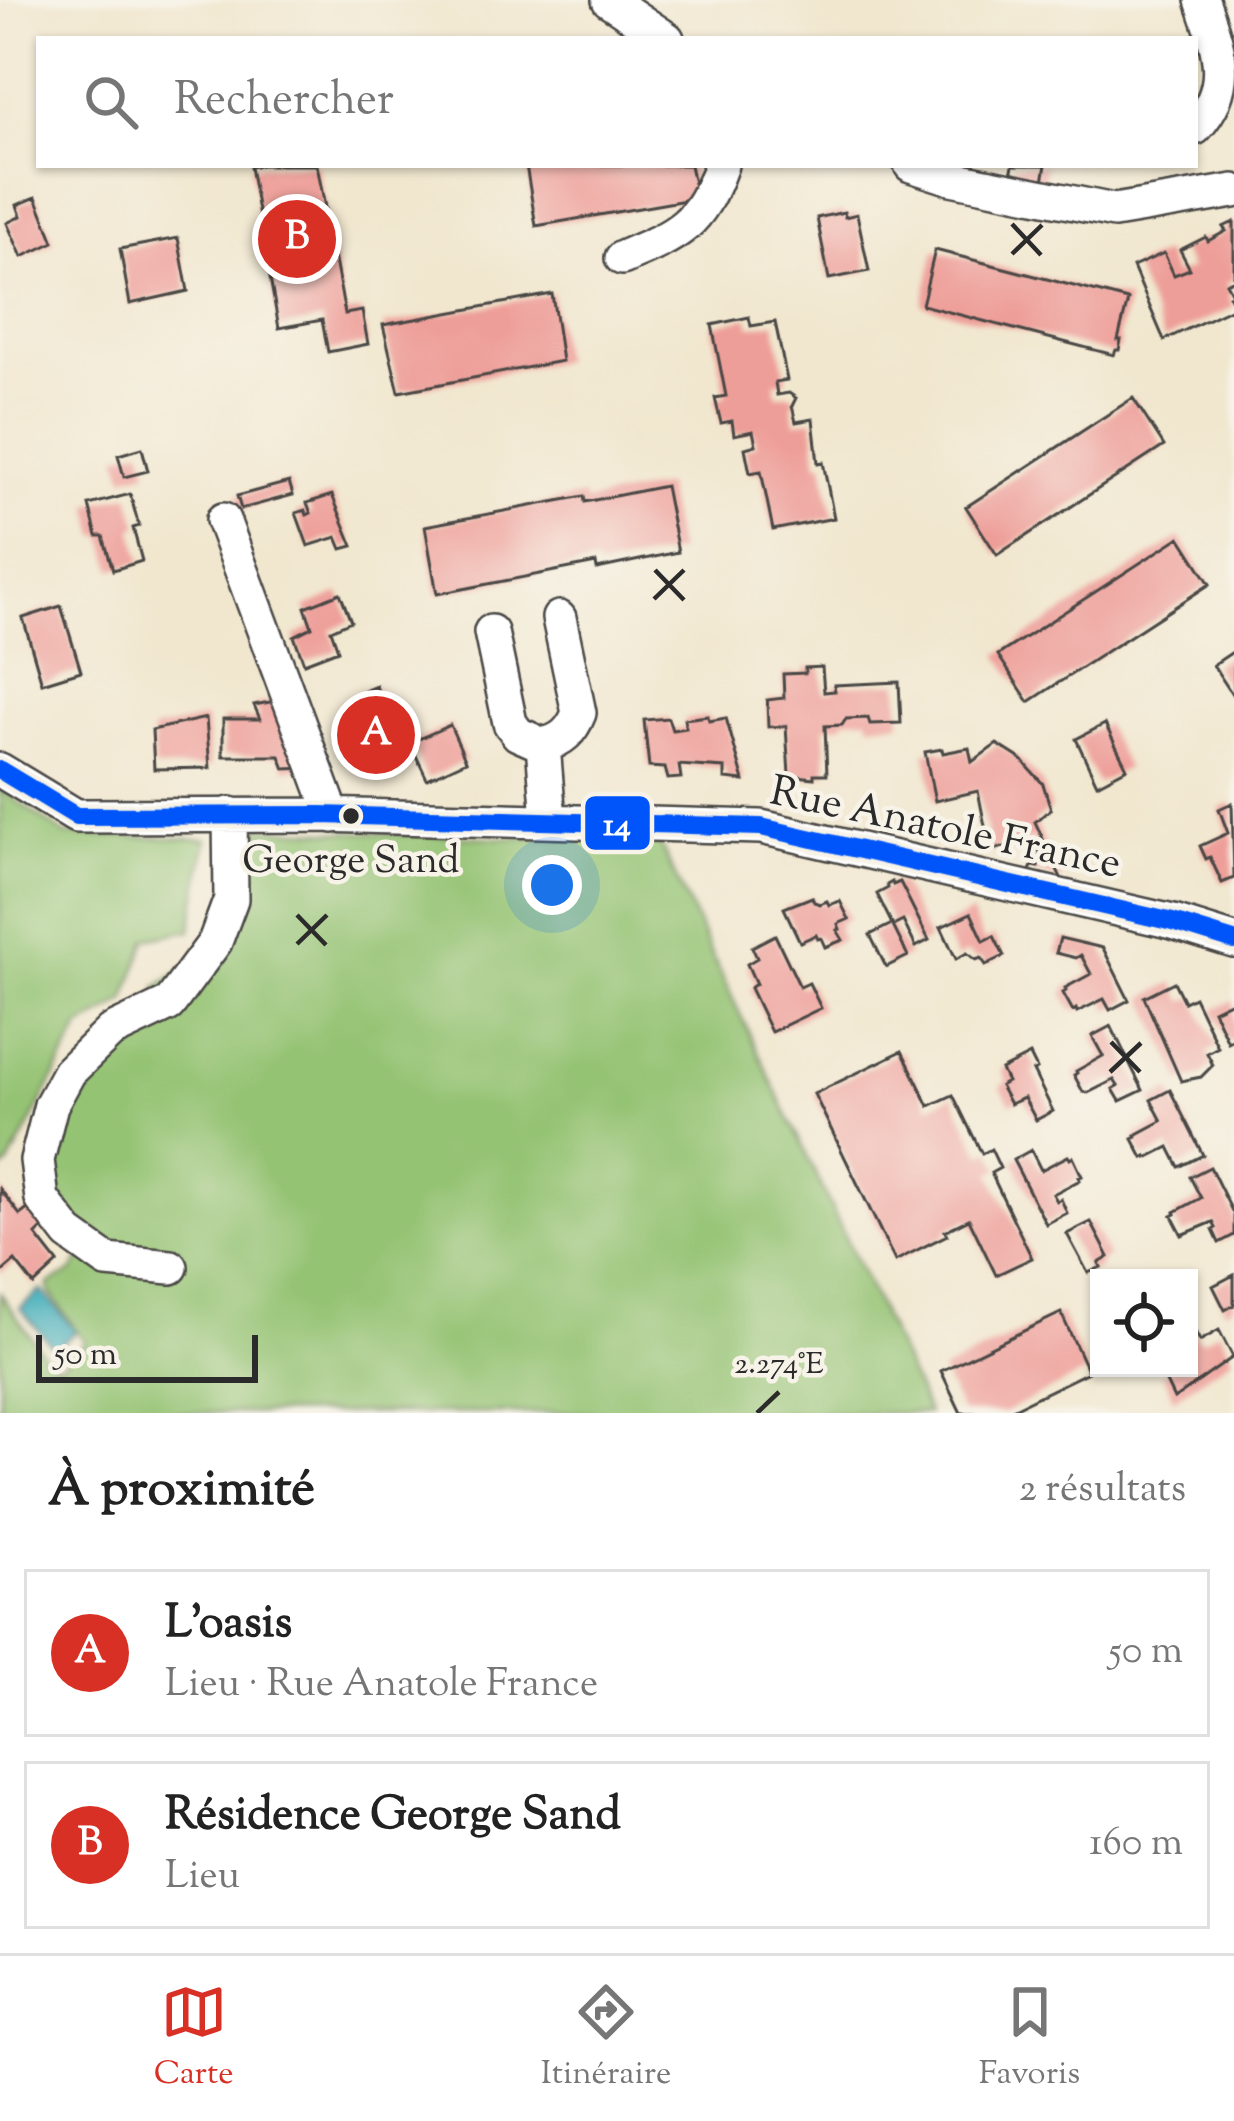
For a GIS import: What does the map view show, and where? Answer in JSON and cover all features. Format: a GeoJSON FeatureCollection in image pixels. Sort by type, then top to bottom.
{"type":"FeatureCollection","features":[{"type":"Feature","properties":{"kind":"street"},"geometry":{"type":"LineString","coordinates":[[609,0],[663,36]]}},
{"type":"Feature","properties":{"kind":"street"},"geometry":{"type":"LineString","coordinates":[[1198,125],[1214,110],[1224,68],[1202,0]]}},
{"type":"Feature","properties":{"kind":"street"},"geometry":{"type":"LineString","coordinates":[[622,258],[670,238],[700,211],[720,168]]}},
{"type":"Feature","properties":{"kind":"street"},"geometry":{"type":"LineString","coordinates":[[935,168],[982,174],[1114,211],[1234,191]]}},
{"type":"Feature","properties":{"kind":"street"},"geometry":{"type":"LineString","coordinates":[[223,520],[333,816]]}},
{"type":"Feature","properties":{"kind":"street"},"geometry":{"type":"LineString","coordinates":[[543,746],[565,736],[579,712],[559,618]]}},
{"type":"Feature","properties":{"kind":"street"},"geometry":{"type":"LineString","coordinates":[[491,632],[510,723],[518,734],[543,746]]}},
{"type":"Feature","properties":{"kind":"street"},"geometry":{"type":"LineString","coordinates":[[543,746],[549,819]]}},
{"type":"Feature","properties":{"kind":"street","name":"Rue Anatole France"},"geometry":{"type":"LineString","coordinates":[[0,770],[76,816],[230,814],[761,826],[1234,940]]}},
{"type":"Feature","properties":{"kind":"street"},"geometry":{"type":"LineString","coordinates":[[171,1267],[107,1261],[69,1234],[42,1199],[37,1160],[51,1105],[69,1072],[110,1032],[169,1004],[215,942],[231,899],[230,814]]}},
{"type":"Feature","properties":{"kind":"green space"},"geometry":{"type":"Polygon","coordinates":[[[0,789],[66,835],[207,839],[191,930],[147,939],[125,1001],[80,1028],[9,1165],[0,1172],[0,789]]]}},
{"type":"Feature","properties":{"kind":"green space"},"geometry":{"type":"Polygon","coordinates":[[[247,828],[506,838],[656,836],[928,1413],[0,1413],[0,1293],[47,1359],[59,1365],[85,1342],[49,1292],[49,1284],[73,1271],[94,1233],[65,1205],[48,1144],[96,1055],[165,1014],[157,987],[235,937],[247,828]]]}},
{"type":"Feature","properties":{"kind":"water"},"geometry":{"type":"Polygon","coordinates":[[[41,1290],[76,1331],[55,1350],[20,1308],[41,1290]]]}},
{"type":"Feature","properties":{"kind":"building"},"geometry":{"type":"Polygon","coordinates":[[[250,168],[318,168],[345,314],[362,311],[368,344],[328,352],[322,320],[279,328],[250,168]]]}},
{"type":"Feature","properties":{"kind":"building"},"geometry":{"type":"Polygon","coordinates":[[[526,168],[691,168],[697,198],[536,226],[526,168]]]}},
{"type":"Feature","properties":{"kind":"building"},"geometry":{"type":"Polygon","coordinates":[[[1012,168],[1045,168],[1043,181],[1011,175],[1012,168]]]}},
{"type":"Feature","properties":{"kind":"building"},"geometry":{"type":"Polygon","coordinates":[[[36,197],[54,242],[22,257],[7,223],[21,216],[17,205],[36,197]]]}},
{"type":"Feature","properties":{"kind":"building"},"geometry":{"type":"Polygon","coordinates":[[[844,212],[845,217],[857,214],[869,271],[829,279],[817,218],[844,212]]]}},
{"type":"Feature","properties":{"kind":"building"},"geometry":{"type":"Polygon","coordinates":[[[1234,222],[1234,279],[1226,283],[1234,307],[1164,340],[1133,267],[1164,253],[1174,275],[1190,269],[1180,250],[1206,237],[1208,241],[1234,222]]]}},
{"type":"Feature","properties":{"kind":"building"},"geometry":{"type":"Polygon","coordinates":[[[178,238],[188,291],[130,304],[120,249],[178,238]]]}},
{"type":"Feature","properties":{"kind":"building"},"geometry":{"type":"Polygon","coordinates":[[[935,250],[1128,300],[1119,350],[1114,355],[922,305],[935,250]]]}},
{"type":"Feature","properties":{"kind":"building"},"geometry":{"type":"Polygon","coordinates":[[[552,294],[562,361],[399,392],[383,325],[552,294]]]}},
{"type":"Feature","properties":{"kind":"building"},"geometry":{"type":"Polygon","coordinates":[[[749,317],[751,326],[775,322],[787,380],[775,382],[777,395],[789,393],[796,398],[792,406],[796,422],[813,419],[818,463],[823,462],[834,518],[773,530],[761,471],[750,473],[745,448],[756,445],[753,431],[734,435],[732,421],[721,423],[715,398],[726,396],[712,325],[749,317]]]}},
{"type":"Feature","properties":{"kind":"building"},"geometry":{"type":"Polygon","coordinates":[[[1133,398],[1164,446],[997,555],[966,507],[1133,398]]]}},
{"type":"Feature","properties":{"kind":"building"},"geometry":{"type":"Polygon","coordinates":[[[142,448],[148,471],[124,477],[118,455],[142,448]]]}},
{"type":"Feature","properties":{"kind":"building"},"geometry":{"type":"Polygon","coordinates":[[[289,482],[293,495],[241,509],[237,496],[289,482]]]}},
{"type":"Feature","properties":{"kind":"building"},"geometry":{"type":"Polygon","coordinates":[[[665,486],[678,552],[437,594],[425,526],[665,486]]]}},
{"type":"Feature","properties":{"kind":"building"},"geometry":{"type":"Polygon","coordinates":[[[130,494],[142,561],[113,570],[89,505],[130,494]]]}},
{"type":"Feature","properties":{"kind":"building"},"geometry":{"type":"Polygon","coordinates":[[[332,495],[353,546],[342,549],[337,537],[308,546],[296,513],[311,513],[307,503],[332,495]]]}},
{"type":"Feature","properties":{"kind":"building"},"geometry":{"type":"Polygon","coordinates":[[[1180,537],[1210,584],[1029,702],[998,655],[1180,537]]]}},
{"type":"Feature","properties":{"kind":"building"},"geometry":{"type":"Polygon","coordinates":[[[340,593],[351,621],[331,630],[338,650],[304,663],[294,636],[312,627],[305,607],[340,593]]]}},
{"type":"Feature","properties":{"kind":"building"},"geometry":{"type":"Polygon","coordinates":[[[61,606],[81,671],[42,683],[23,618],[61,606]]]}},
{"type":"Feature","properties":{"kind":"building"},"geometry":{"type":"Polygon","coordinates":[[[1234,651],[1234,697],[1213,665],[1234,651]]]}},
{"type":"Feature","properties":{"kind":"building"},"geometry":{"type":"Polygon","coordinates":[[[822,667],[824,692],[835,691],[834,685],[899,682],[901,723],[870,724],[868,718],[825,726],[827,774],[814,774],[814,778],[789,775],[786,726],[768,727],[767,700],[784,698],[783,674],[822,667]]]}},
{"type":"Feature","properties":{"kind":"building"},"geometry":{"type":"Polygon","coordinates":[[[376,686],[400,729],[396,738],[384,743],[385,747],[390,744],[401,769],[380,778],[357,707],[363,701],[359,693],[376,686]]]}},
{"type":"Feature","properties":{"kind":"building"},"geometry":{"type":"Polygon","coordinates":[[[281,700],[308,768],[285,769],[280,756],[223,756],[223,719],[260,719],[254,705],[281,700]]]}},
{"type":"Feature","properties":{"kind":"building"},"geometry":{"type":"Polygon","coordinates":[[[708,716],[709,721],[726,718],[744,781],[725,779],[725,768],[679,765],[681,778],[668,779],[665,768],[649,767],[644,720],[668,718],[672,730],[686,728],[684,719],[708,716]]]}},
{"type":"Feature","properties":{"kind":"building"},"geometry":{"type":"Polygon","coordinates":[[[206,718],[210,768],[154,769],[152,730],[206,718]]]}},
{"type":"Feature","properties":{"kind":"building"},"geometry":{"type":"Polygon","coordinates":[[[1105,724],[1127,768],[1097,784],[1076,739],[1105,724]]]}},
{"type":"Feature","properties":{"kind":"building"},"geometry":{"type":"Polygon","coordinates":[[[450,725],[466,761],[427,779],[410,743],[450,725]]]}},
{"type":"Feature","properties":{"kind":"building"},"geometry":{"type":"Polygon","coordinates":[[[997,744],[1022,760],[1043,784],[1051,809],[1035,822],[1062,880],[1030,871],[1038,867],[1040,852],[1034,839],[990,851],[978,791],[935,801],[925,752],[969,748],[972,762],[997,744]]]}},
{"type":"Feature","properties":{"kind":"building"},"geometry":{"type":"Polygon","coordinates":[[[1232,803],[1234,878],[1222,883],[1200,846],[1228,833],[1219,809],[1232,803]]]}},
{"type":"Feature","properties":{"kind":"building"},"geometry":{"type":"Polygon","coordinates":[[[892,882],[900,882],[929,940],[916,947],[903,921],[893,926],[877,894],[892,882]]]}},
{"type":"Feature","properties":{"kind":"building"},"geometry":{"type":"Polygon","coordinates":[[[812,897],[820,904],[840,901],[849,919],[838,924],[843,940],[825,947],[816,935],[800,942],[784,908],[812,897]]]}},
{"type":"Feature","properties":{"kind":"building"},"geometry":{"type":"Polygon","coordinates":[[[971,913],[984,941],[994,936],[1004,956],[986,965],[967,953],[956,959],[941,927],[971,913]]]}},
{"type":"Feature","properties":{"kind":"building"},"geometry":{"type":"Polygon","coordinates":[[[892,924],[908,956],[886,967],[870,935],[892,924]]]}},
{"type":"Feature","properties":{"kind":"building"},"geometry":{"type":"Polygon","coordinates":[[[775,935],[800,987],[809,983],[821,1008],[771,1032],[750,988],[756,984],[747,964],[757,958],[752,947],[775,935]]]}},
{"type":"Feature","properties":{"kind":"building"},"geometry":{"type":"Polygon","coordinates":[[[1060,938],[1103,948],[1129,1000],[1110,1010],[1104,999],[1073,1011],[1065,988],[1091,974],[1081,955],[1056,953],[1060,938]]]}},
{"type":"Feature","properties":{"kind":"building"},"geometry":{"type":"Polygon","coordinates":[[[1174,982],[1184,1002],[1194,997],[1218,1047],[1207,1053],[1213,1065],[1201,1077],[1181,1081],[1144,997],[1174,982]]]}},
{"type":"Feature","properties":{"kind":"building"},"geometry":{"type":"Polygon","coordinates":[[[1234,1000],[1234,1039],[1228,1042],[1213,1010],[1234,1000]]]}},
{"type":"Feature","properties":{"kind":"building"},"geometry":{"type":"Polygon","coordinates":[[[1111,1026],[1143,1090],[1120,1101],[1114,1080],[1088,1093],[1074,1075],[1103,1056],[1092,1036],[1111,1026]]]}},
{"type":"Feature","properties":{"kind":"building"},"geometry":{"type":"Polygon","coordinates":[[[902,1051],[929,1106],[953,1095],[982,1154],[991,1149],[1000,1168],[991,1173],[1032,1258],[996,1275],[969,1219],[895,1261],[814,1094],[902,1051]]]}},
{"type":"Feature","properties":{"kind":"building"},"geometry":{"type":"Polygon","coordinates":[[[1030,1055],[1053,1111],[1036,1120],[1024,1098],[1010,1104],[1000,1086],[1007,1082],[1001,1070],[1030,1055]]]}},
{"type":"Feature","properties":{"kind":"building"},"geometry":{"type":"Polygon","coordinates":[[[1170,1090],[1203,1155],[1179,1167],[1169,1147],[1143,1158],[1133,1139],[1162,1121],[1151,1100],[1170,1090]]]}},
{"type":"Feature","properties":{"kind":"building"},"geometry":{"type":"Polygon","coordinates":[[[1031,1150],[1041,1170],[1068,1156],[1082,1176],[1053,1194],[1067,1213],[1046,1224],[1013,1160],[1031,1150]]]}},
{"type":"Feature","properties":{"kind":"building"},"geometry":{"type":"Polygon","coordinates":[[[1210,1167],[1234,1215],[1234,1235],[1219,1243],[1213,1222],[1182,1235],[1172,1216],[1201,1198],[1190,1177],[1210,1167]]]}},
{"type":"Feature","properties":{"kind":"building"},"geometry":{"type":"Polygon","coordinates":[[[0,1189],[20,1215],[29,1208],[44,1227],[36,1235],[58,1263],[34,1285],[15,1261],[0,1274],[0,1189]]]}},
{"type":"Feature","properties":{"kind":"building"},"geometry":{"type":"Polygon","coordinates":[[[1091,1222],[1109,1257],[1088,1273],[1067,1234],[1091,1222]]]}},
{"type":"Feature","properties":{"kind":"building"},"geometry":{"type":"Polygon","coordinates":[[[1234,1275],[1234,1305],[1225,1310],[1213,1286],[1234,1275]]]}},
{"type":"Feature","properties":{"kind":"building"},"geometry":{"type":"Polygon","coordinates":[[[1061,1313],[1088,1372],[1004,1413],[961,1413],[941,1371],[1061,1313]]]}},
{"type":"Feature","properties":{"kind":"building"},"geometry":{"type":"Polygon","coordinates":[[[1219,1330],[1233,1357],[1174,1399],[1163,1377],[1198,1377],[1198,1337],[1200,1341],[1219,1330]]]}},
{"type":"Feature","properties":{"kind":"transit line","name":"14"},"geometry":{"type":"LineString","coordinates":[[0,770],[76,816],[321,815],[761,827],[1173,922],[1234,941]]}},
{"type":"Feature","properties":{"kind":"place","name":"Résidence George Sand"},"geometry":{"type":"Point","coordinates":[297,239]}},
{"type":"Feature","properties":{"kind":"place","name":"L'oasis"},"geometry":{"type":"Point","coordinates":[376,735]}},
{"type":"Feature","properties":{"kind":"place","name":"George Sand"},"geometry":{"type":"Point","coordinates":[351,816]}}]}
